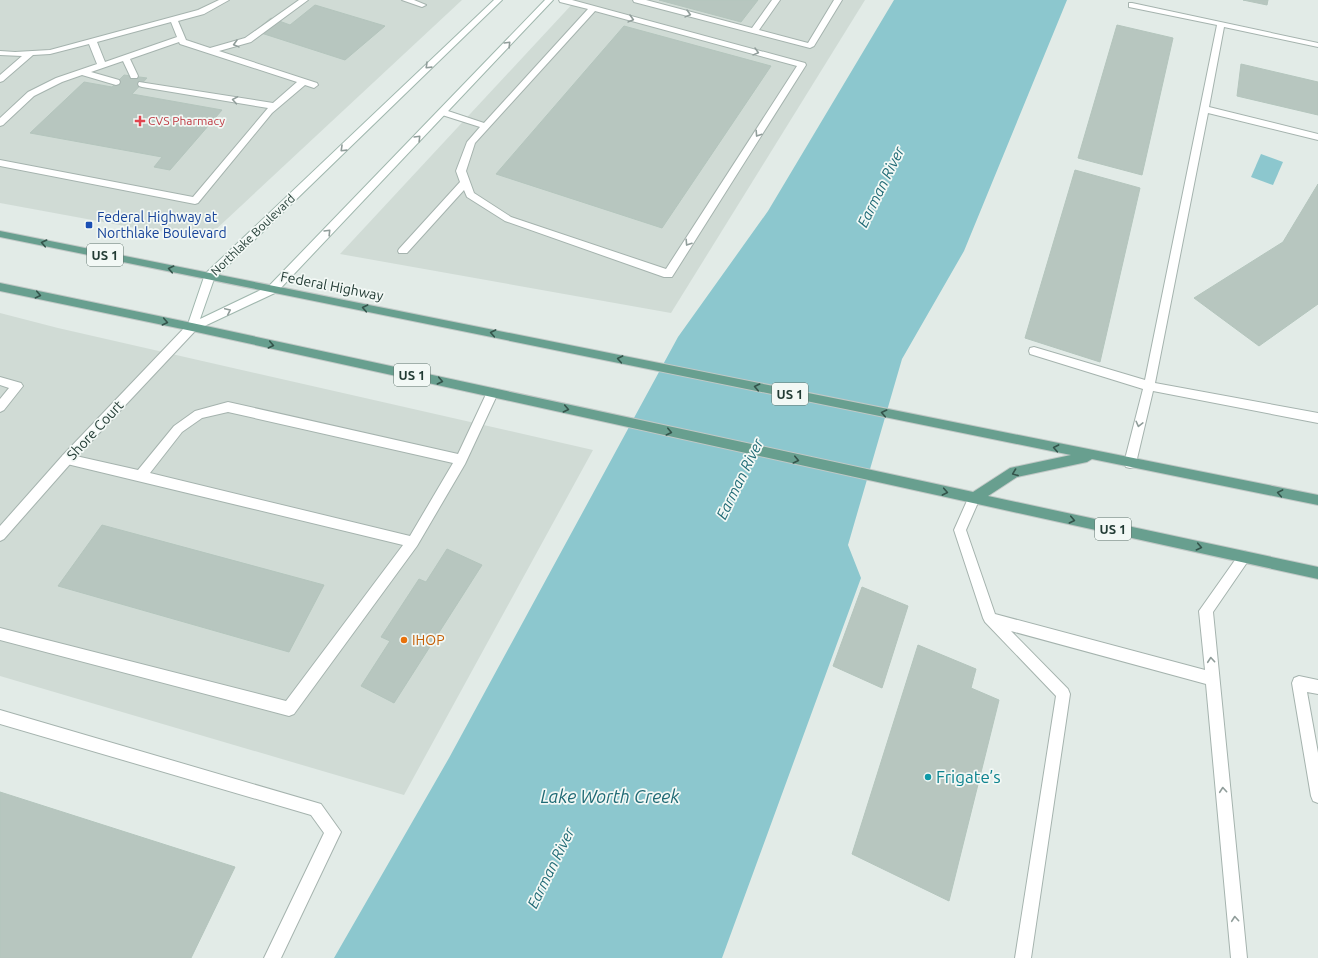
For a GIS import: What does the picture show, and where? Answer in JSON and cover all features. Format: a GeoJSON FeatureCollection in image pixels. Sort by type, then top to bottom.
{"type":"FeatureCollection","features":[{"type":"Feature","properties":{"kind":"main road"},"geometry":{"type":"LineString","coordinates":[[0,53],[15,54],[50,52],[201,12],[225,0]]}},
{"type":"Feature","properties":{"kind":"main road"},"geometry":{"type":"LineString","coordinates":[[210,51],[248,40],[304,0]]}},
{"type":"Feature","properties":{"kind":"main road"},"geometry":{"type":"LineString","coordinates":[[406,0],[422,5]]}},
{"type":"Feature","properties":{"kind":"main road","name":"Northlake Boulevard"},"geometry":{"type":"LineString","coordinates":[[192,328],[209,277],[498,0]]}},
{"type":"Feature","properties":{"kind":"main road"},"geometry":{"type":"LineString","coordinates":[[192,328],[273,289],[549,0]]}},
{"type":"Feature","properties":{"kind":"main road"},"geometry":{"type":"LineString","coordinates":[[563,0],[593,8],[802,65],[668,274],[508,219],[470,195],[461,171],[471,142],[593,8]]}},
{"type":"Feature","properties":{"kind":"main road"},"geometry":{"type":"LineString","coordinates":[[637,0],[810,46],[838,0]]}},
{"type":"Feature","properties":{"kind":"main road"},"geometry":{"type":"LineString","coordinates":[[754,31],[776,0]]}},
{"type":"Feature","properties":{"kind":"main road"},"geometry":{"type":"LineString","coordinates":[[1132,5],[1318,45]]}},
{"type":"Feature","properties":{"kind":"main road"},"geometry":{"type":"LineString","coordinates":[[173,19],[183,42],[314,85]]}},
{"type":"Feature","properties":{"kind":"main road"},"geometry":{"type":"LineString","coordinates":[[1130,463],[1149,386],[1222,24]]}},
{"type":"Feature","properties":{"kind":"main road"},"geometry":{"type":"LineString","coordinates":[[0,123],[31,94],[59,80],[182,38]]}},
{"type":"Feature","properties":{"kind":"main road"},"geometry":{"type":"LineString","coordinates":[[92,41],[102,65]]}},
{"type":"Feature","properties":{"kind":"main road"},"geometry":{"type":"LineString","coordinates":[[0,79],[31,53]]}},
{"type":"Feature","properties":{"kind":"main road"},"geometry":{"type":"LineString","coordinates":[[125,57],[134,76]]}},
{"type":"Feature","properties":{"kind":"main road"},"geometry":{"type":"LineString","coordinates":[[82,72],[116,82]]}},
{"type":"Feature","properties":{"kind":"main road"},"geometry":{"type":"LineString","coordinates":[[0,162],[195,201],[274,106],[303,82]]}},
{"type":"Feature","properties":{"kind":"main road"},"geometry":{"type":"LineString","coordinates":[[142,84],[274,106]]}},
{"type":"Feature","properties":{"kind":"main road"},"geometry":{"type":"LineString","coordinates":[[1204,108],[1318,137]]}},
{"type":"Feature","properties":{"kind":"main road"},"geometry":{"type":"LineString","coordinates":[[442,112],[485,126]]}},
{"type":"Feature","properties":{"kind":"main road"},"geometry":{"type":"LineString","coordinates":[[403,251],[465,184]]}},
{"type":"Feature","properties":{"kind":"main road","name":"Federal Highway"},"geometry":{"type":"LineString","coordinates":[[0,234],[1094,456]]}},
{"type":"Feature","properties":{"kind":"main road","name":"US 1"},"geometry":{"type":"LineString","coordinates":[[0,287],[1318,573]]}},
{"type":"Feature","properties":{"kind":"main road","name":"Shore Court"},"geometry":{"type":"LineString","coordinates":[[0,535],[67,459],[192,328]]}},
{"type":"Feature","properties":{"kind":"main road"},"geometry":{"type":"LineString","coordinates":[[1034,351],[1149,386],[1318,418]]}},
{"type":"Feature","properties":{"kind":"main road"},"geometry":{"type":"LineString","coordinates":[[0,382],[17,386],[0,407]]}},
{"type":"Feature","properties":{"kind":"main road"},"geometry":{"type":"LineString","coordinates":[[0,634],[289,710],[413,542],[461,460],[492,393]]}},
{"type":"Feature","properties":{"kind":"main road"},"geometry":{"type":"LineString","coordinates":[[141,476],[178,429],[199,414],[228,407],[461,460]]}},
{"type":"Feature","properties":{"kind":"main road"},"geometry":{"type":"LineString","coordinates":[[1023,958],[1063,694],[990,618],[960,530],[974,498],[1014,472],[1094,456]]}},
{"type":"Feature","properties":{"kind":"main road","name":"US 1"},"geometry":{"type":"LineString","coordinates":[[1094,456],[1318,500]]}},
{"type":"Feature","properties":{"kind":"main road"},"geometry":{"type":"LineString","coordinates":[[67,459],[413,542]]}},
{"type":"Feature","properties":{"kind":"main road"},"geometry":{"type":"LineString","coordinates":[[1239,958],[1206,611],[1244,557]]}},
{"type":"Feature","properties":{"kind":"main road"},"geometry":{"type":"LineString","coordinates":[[990,618],[1212,679]]}},
{"type":"Feature","properties":{"kind":"main road"},"geometry":{"type":"LineString","coordinates":[[1318,687],[1299,683],[1318,796]]}},
{"type":"Feature","properties":{"kind":"main road"},"geometry":{"type":"LineString","coordinates":[[0,717],[316,809],[333,832],[272,958]]}},
{"type":"Feature","properties":{"kind":"shaded area"},"geometry":{"type":"Polygon","coordinates":[[[0,0],[462,0],[212,233],[152,231],[0,203],[0,0]]]}},
{"type":"Feature","properties":{"kind":"shaded area"},"geometry":{"type":"Polygon","coordinates":[[[576,0],[865,0],[671,313],[340,254],[576,0]]]}},
{"type":"Feature","properties":{"kind":"shaded area"},"geometry":{"type":"Polygon","coordinates":[[[0,313],[58,328],[593,450],[404,795],[0,676],[0,313]]]}},
{"type":"Feature","properties":{"kind":"water","name":"Lake Worth Creek"},"geometry":{"type":"Polygon","coordinates":[[[894,0],[1067,0],[964,251],[902,359],[848,545],[861,578],[722,958],[334,958],[449,758],[678,337],[768,211],[894,0]]]}},
{"type":"Feature","properties":{"kind":"water"},"geometry":{"type":"Polygon","coordinates":[[[1261,154],[1283,162],[1273,185],[1251,177],[1261,154]]]}},
{"type":"Feature","properties":{"kind":"building"},"geometry":{"type":"Polygon","coordinates":[[[659,0],[758,0],[741,22],[659,0]]]}},
{"type":"Feature","properties":{"kind":"building"},"geometry":{"type":"Polygon","coordinates":[[[1243,0],[1268,0],[1267,5],[1243,0]]]}},
{"type":"Feature","properties":{"kind":"building"},"geometry":{"type":"Polygon","coordinates":[[[315,5],[385,26],[345,60],[255,31],[271,18],[290,25],[315,5]]]}},
{"type":"Feature","properties":{"kind":"building"},"geometry":{"type":"Polygon","coordinates":[[[1117,25],[1173,38],[1142,175],[1078,158],[1117,25]]]}},
{"type":"Feature","properties":{"kind":"building"},"geometry":{"type":"Polygon","coordinates":[[[624,26],[771,66],[662,228],[496,174],[624,26]]]}},
{"type":"Feature","properties":{"kind":"building"},"geometry":{"type":"Polygon","coordinates":[[[1241,64],[1318,82],[1318,115],[1237,96],[1241,64]]]}},
{"type":"Feature","properties":{"kind":"building","name":"CVS Pharmacy"},"geometry":{"type":"Polygon","coordinates":[[[124,75],[147,78],[132,94],[222,110],[170,170],[154,167],[162,157],[30,133],[84,82],[112,87],[124,75]]]}},
{"type":"Feature","properties":{"kind":"building"},"geometry":{"type":"Polygon","coordinates":[[[1075,170],[1140,188],[1100,362],[1025,338],[1075,170]]]}},
{"type":"Feature","properties":{"kind":"building"},"geometry":{"type":"Polygon","coordinates":[[[1318,184],[1318,304],[1259,346],[1194,298],[1283,242],[1318,184]]]}},
{"type":"Feature","properties":{"kind":"building"},"geometry":{"type":"Polygon","coordinates":[[[102,525],[324,585],[289,652],[58,586],[102,525]]]}},
{"type":"Feature","properties":{"kind":"building"},"geometry":{"type":"Polygon","coordinates":[[[447,549],[482,565],[394,703],[361,686],[390,641],[381,637],[419,579],[426,582],[447,549]]]}},
{"type":"Feature","properties":{"kind":"building"},"geometry":{"type":"Polygon","coordinates":[[[862,587],[908,606],[882,688],[833,666],[862,587]]]}},
{"type":"Feature","properties":{"kind":"building","name":"Frigate’s"},"geometry":{"type":"Polygon","coordinates":[[[918,645],[976,669],[971,688],[999,700],[949,901],[852,854],[918,645]]]}},
{"type":"Feature","properties":{"kind":"building"},"geometry":{"type":"Polygon","coordinates":[[[0,792],[235,867],[191,958],[0,958],[0,792]]]}},
{"type":"Feature","properties":{"kind":"place","name":"CVS Pharmacy"},"geometry":{"type":"Point","coordinates":[140,121]}},
{"type":"Feature","properties":{"kind":"place","name":"Federal Highway at Northlake Boulevard"},"geometry":{"type":"Point","coordinates":[89,225]}},
{"type":"Feature","properties":{"kind":"place","name":"IHOP"},"geometry":{"type":"Point","coordinates":[404,640]}},
{"type":"Feature","properties":{"kind":"place","name":"Frigate’s"},"geometry":{"type":"Point","coordinates":[928,777]}},
{"type":"Feature","properties":{"kind":"water label","name":"Earman River"},"geometry":{"type":"Point","coordinates":[881,187]}},
{"type":"Feature","properties":{"kind":"water label","name":"Earman River"},"geometry":{"type":"Point","coordinates":[740,479]}},
{"type":"Feature","properties":{"kind":"water label","name":"Earman River"},"geometry":{"type":"Point","coordinates":[551,868]}}]}
